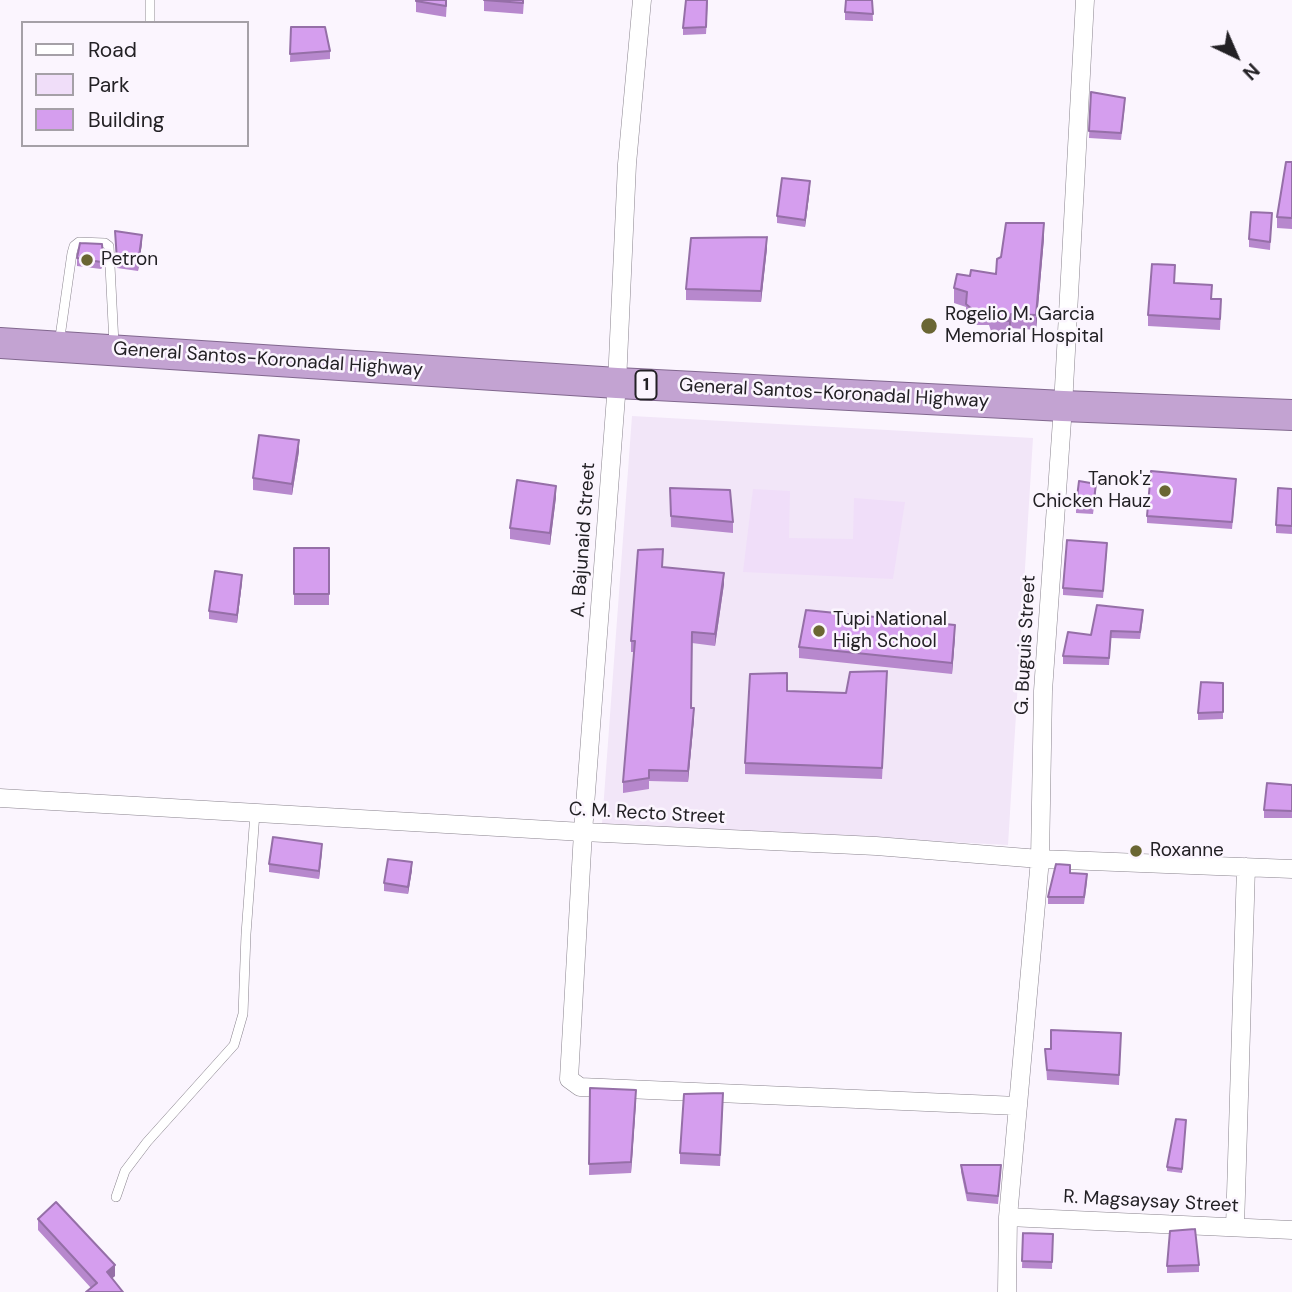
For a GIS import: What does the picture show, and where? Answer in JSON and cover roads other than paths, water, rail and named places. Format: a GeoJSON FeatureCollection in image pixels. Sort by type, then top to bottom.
{"type":"FeatureCollection","features":[{"type":"Feature","properties":{"kind":"highway","name":"General Santos-Koronadal Highway"},"geometry":{"type":"LineString","coordinates":[[0,343],[617,383],[1292,415]]}},
{"type":"Feature","properties":{"kind":"street","name":"A. Bajunaid Street"},"geometry":{"type":"LineString","coordinates":[[642,0],[627,164],[617,383],[583,832],[568,1076],[571,1083],[580,1087],[1018,1106]]}},
{"type":"Feature","properties":{"kind":"street","name":"G. Buguis Street"},"geometry":{"type":"LineString","coordinates":[[1007,1292],[1008,1217],[1040,859],[1044,691],[1085,0]]}},
{"type":"Feature","properties":{"kind":"street","name":"C. M. Recto Street"},"geometry":{"type":"LineString","coordinates":[[0,798],[877,846],[1040,859],[1292,869]]}},
{"type":"Feature","properties":{"kind":"street"},"geometry":{"type":"LineString","coordinates":[[1235,1227],[1246,867]]}},
{"type":"Feature","properties":{"kind":"street","name":"R. Magsaysay Street"},"geometry":{"type":"LineString","coordinates":[[1008,1217],[1292,1230]]}},
{"type":"Feature","properties":{"kind":"lane"},"geometry":{"type":"LineString","coordinates":[[150,0],[150,21]]}},
{"type":"Feature","properties":{"kind":"lane"},"geometry":{"type":"LineString","coordinates":[[58,346],[74,246],[79,243],[105,243],[110,249],[114,350]]}},
{"type":"Feature","properties":{"kind":"lane"},"geometry":{"type":"LineString","coordinates":[[116,1197],[125,1171],[147,1142],[234,1045],[243,1014],[255,813]]}},
{"type":"Feature","properties":{"kind":"place","name":"Petron"},"geometry":{"type":"Point","coordinates":[87,260]}},
{"type":"Feature","properties":{"kind":"place","name":"Rogelio M. Garcia Memorial Hospital"},"geometry":{"type":"Point","coordinates":[929,326]}},
{"type":"Feature","properties":{"kind":"place","name":"Tanok'z Chicken Hauz"},"geometry":{"type":"Point","coordinates":[1165,491]}},
{"type":"Feature","properties":{"kind":"place","name":"Tupi National High School"},"geometry":{"type":"Point","coordinates":[819,631]}},
{"type":"Feature","properties":{"kind":"place","name":"Roxanne"},"geometry":{"type":"Point","coordinates":[1136,851]}}]}
